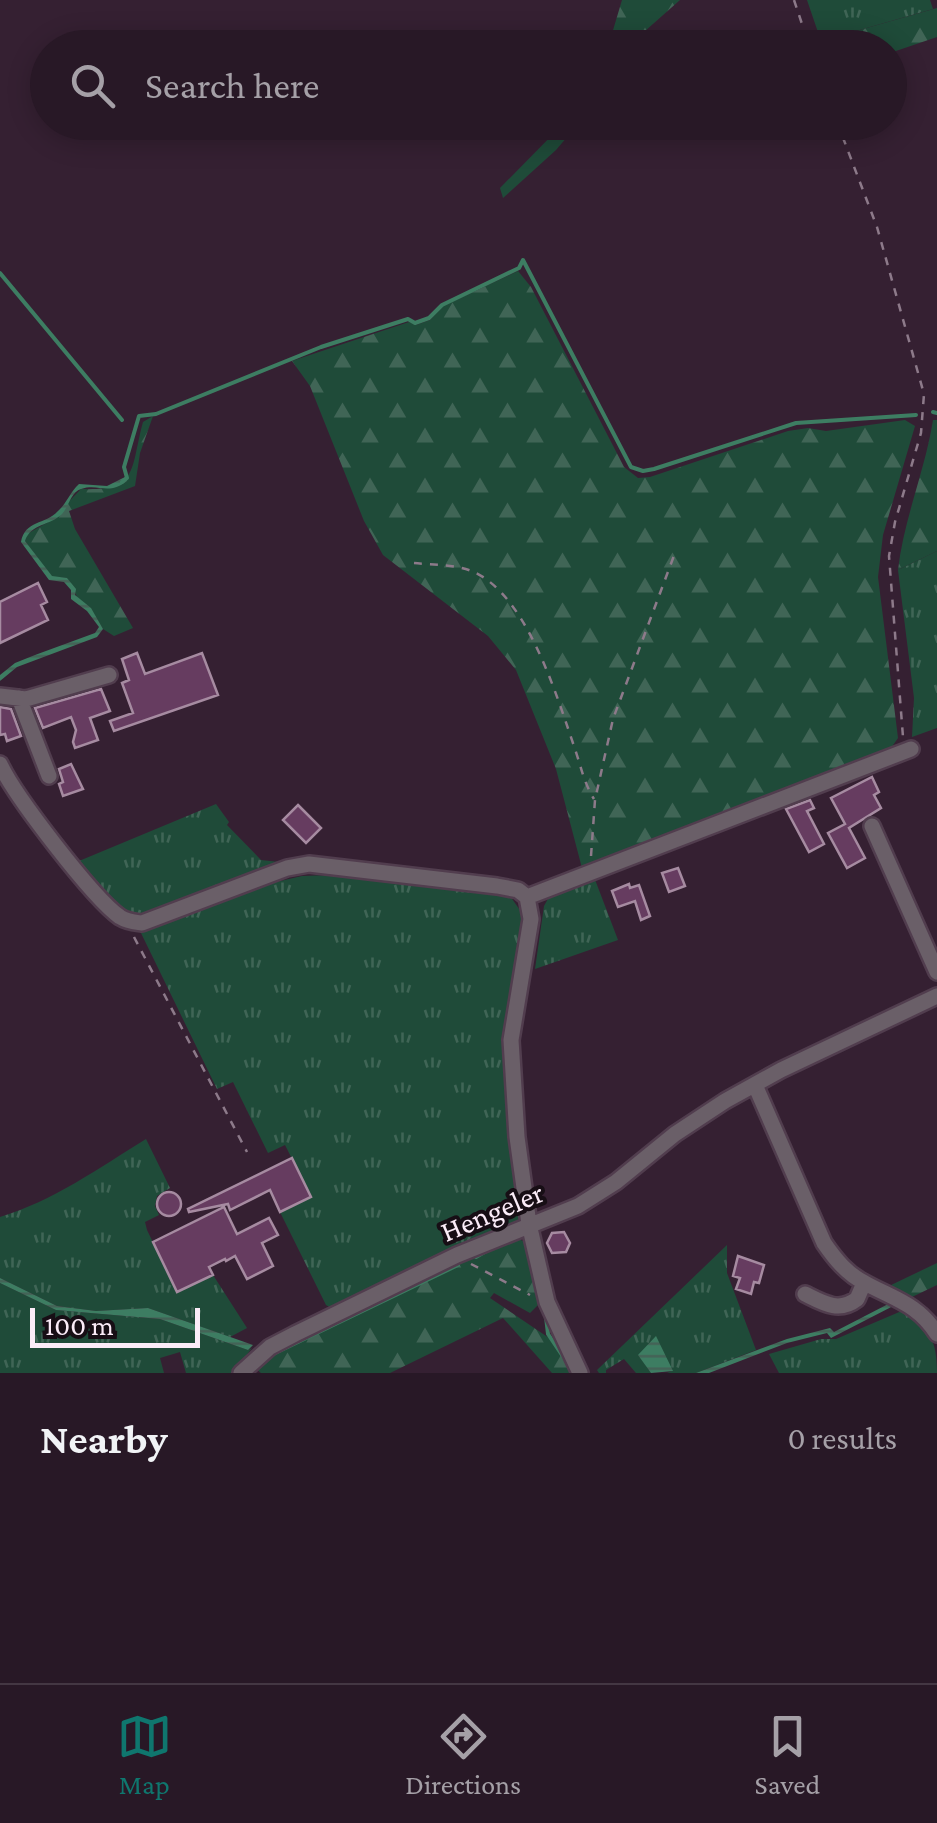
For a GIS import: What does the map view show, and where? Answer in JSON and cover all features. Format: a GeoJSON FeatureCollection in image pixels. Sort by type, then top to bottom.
{"type":"FeatureCollection","features":[{"type":"Feature","properties":{"kind":"street"},"geometry":{"type":"LineString","coordinates":[[0,696],[44,696],[109,675]]}},
{"type":"Feature","properties":{"kind":"street"},"geometry":{"type":"LineString","coordinates":[[20,698],[49,776]]}},
{"type":"Feature","properties":{"kind":"street"},"geometry":{"type":"LineString","coordinates":[[527,897],[905,751]]}},
{"type":"Feature","properties":{"kind":"street"},"geometry":{"type":"LineString","coordinates":[[0,764],[36,818],[106,904],[128,922],[142,923],[286,868],[309,864],[497,886],[518,890],[527,897],[531,920],[511,1040],[514,1108],[529,1224],[547,1302],[580,1373]]}},
{"type":"Feature","properties":{"kind":"street"},"geometry":{"type":"LineString","coordinates":[[872,826],[937,972]]}},
{"type":"Feature","properties":{"kind":"street","name":"Hengeler"},"geometry":{"type":"LineString","coordinates":[[241,1373],[270,1347],[457,1255],[578,1206],[698,1118],[755,1085],[937,996]]}},
{"type":"Feature","properties":{"kind":"street"},"geometry":{"type":"LineString","coordinates":[[755,1085],[824,1243],[836,1260],[864,1283],[912,1305],[937,1334]]}},
{"type":"Feature","properties":{"kind":"street"},"geometry":{"type":"LineString","coordinates":[[804,1294],[829,1306],[842,1306],[857,1299],[864,1283]]}},
{"type":"Feature","properties":{"kind":"path"},"geometry":{"type":"LineString","coordinates":[[794,0],[804,30]]}},
{"type":"Feature","properties":{"kind":"path"},"geometry":{"type":"LineString","coordinates":[[845,140],[876,227],[924,394],[921,433],[889,556],[905,751]]}},
{"type":"Feature","properties":{"kind":"path"},"geometry":{"type":"LineString","coordinates":[[590,872],[595,800],[612,719],[675,552]]}},
{"type":"Feature","properties":{"kind":"path"},"geometry":{"type":"LineString","coordinates":[[414,563],[472,571],[489,581],[518,613],[556,698],[586,787],[595,800]]}},
{"type":"Feature","properties":{"kind":"path"},"geometry":{"type":"LineString","coordinates":[[128,922],[246,1152]]}},
{"type":"Feature","properties":{"kind":"path"},"geometry":{"type":"LineString","coordinates":[[457,1255],[547,1302]]}},
{"type":"Feature","properties":{"kind":"green space"},"geometry":{"type":"Polygon","coordinates":[[[622,0],[680,0],[646,30],[613,30],[622,0]]]}},
{"type":"Feature","properties":{"kind":"green space"},"geometry":{"type":"Polygon","coordinates":[[[807,0],[930,0],[933,9],[860,30],[817,30],[807,0]]]}},
{"type":"Feature","properties":{"kind":"green space"},"geometry":{"type":"Polygon","coordinates":[[[937,8],[937,37],[907,47],[907,30],[860,30],[937,8]]]}},
{"type":"Feature","properties":{"kind":"green space"},"geometry":{"type":"Polygon","coordinates":[[[547,140],[565,140],[503,198],[500,188],[547,140]]]}},
{"type":"Feature","properties":{"kind":"green space"},"geometry":{"type":"Polygon","coordinates":[[[518,271],[531,287],[624,467],[638,478],[788,431],[826,431],[905,420],[915,426],[883,535],[878,577],[898,738],[891,748],[582,868],[556,769],[516,670],[488,636],[383,555],[364,521],[310,386],[292,361],[409,322],[416,325],[430,320],[443,306],[518,271]]]}},
{"type":"Feature","properties":{"kind":"green space"},"geometry":{"type":"Polygon","coordinates":[[[153,416],[140,453],[135,486],[69,511],[75,529],[133,628],[114,636],[103,629],[91,609],[81,604],[67,578],[52,577],[25,541],[27,534],[50,521],[81,489],[100,489],[123,481],[133,465],[143,422],[153,416]]]}},
{"type":"Feature","properties":{"kind":"green space"},"geometry":{"type":"Polygon","coordinates":[[[933,420],[937,420],[937,551],[898,570],[905,532],[933,420]]]}},
{"type":"Feature","properties":{"kind":"green space"},"geometry":{"type":"Polygon","coordinates":[[[937,551],[937,728],[912,737],[914,698],[898,570],[937,551]]]}},
{"type":"Feature","properties":{"kind":"green space"},"geometry":{"type":"Polygon","coordinates":[[[216,804],[229,822],[227,825],[261,860],[279,862],[140,915],[121,911],[79,861],[216,804]]]}},
{"type":"Feature","properties":{"kind":"green space"},"geometry":{"type":"Polygon","coordinates":[[[302,876],[380,877],[510,896],[522,913],[505,1053],[507,1107],[521,1216],[331,1308],[326,1305],[280,1212],[311,1196],[285,1145],[268,1153],[233,1082],[217,1089],[141,933],[276,882],[302,876]]]}},
{"type":"Feature","properties":{"kind":"green space"},"geometry":{"type":"Polygon","coordinates":[[[594,877],[618,940],[535,969],[544,906],[549,897],[594,877]]]}},
{"type":"Feature","properties":{"kind":"green space"},"geometry":{"type":"Polygon","coordinates":[[[146,1139],[170,1188],[157,1196],[155,1206],[159,1215],[145,1222],[147,1230],[177,1292],[213,1275],[247,1328],[230,1337],[148,1308],[96,1311],[57,1306],[0,1278],[0,1217],[57,1193],[146,1139]]]}},
{"type":"Feature","properties":{"kind":"green space"},"geometry":{"type":"Polygon","coordinates":[[[514,1236],[526,1243],[538,1305],[530,1313],[494,1293],[490,1298],[549,1338],[572,1373],[552,1373],[503,1318],[390,1373],[261,1373],[253,1366],[514,1236]]]}},
{"type":"Feature","properties":{"kind":"green space"},"geometry":{"type":"Polygon","coordinates":[[[727,1245],[727,1273],[756,1350],[696,1373],[667,1373],[672,1371],[639,1355],[651,1373],[636,1373],[624,1359],[606,1373],[599,1373],[597,1370],[727,1245]]]}},
{"type":"Feature","properties":{"kind":"green space"},"geometry":{"type":"Polygon","coordinates":[[[937,1263],[937,1285],[912,1297],[889,1286],[937,1263]]]}},
{"type":"Feature","properties":{"kind":"green space"},"geometry":{"type":"Polygon","coordinates":[[[0,1283],[56,1310],[160,1319],[248,1350],[252,1348],[233,1373],[186,1373],[180,1352],[160,1358],[164,1373],[0,1373],[0,1283]]]}},
{"type":"Feature","properties":{"kind":"green space"},"geometry":{"type":"Polygon","coordinates":[[[904,1310],[930,1337],[936,1352],[937,1373],[779,1373],[769,1354],[821,1339],[836,1339],[904,1310]]]}},
{"type":"Feature","properties":{"kind":"shaded area"},"geometry":{"type":"Polygon","coordinates":[[[125,477],[127,481],[114,488],[78,491],[62,514],[36,528],[25,541],[52,576],[67,578],[76,589],[75,595],[91,608],[103,629],[97,637],[17,667],[0,681],[0,675],[15,663],[95,633],[99,627],[71,599],[71,590],[64,582],[49,580],[21,542],[23,535],[58,511],[79,484],[107,486],[125,477]]]}},
{"type":"Feature","properties":{"kind":"shaded area"},"geometry":{"type":"Polygon","coordinates":[[[0,1278],[57,1306],[96,1311],[148,1308],[253,1345],[248,1350],[160,1319],[56,1310],[0,1283],[0,1278]]]}},
{"type":"Feature","properties":{"kind":"shaded area"},"geometry":{"type":"Polygon","coordinates":[[[894,1301],[899,1303],[831,1338],[827,1333],[787,1343],[709,1373],[696,1373],[787,1339],[830,1328],[834,1332],[894,1301]]]}},
{"type":"Feature","properties":{"kind":"shaded area"},"geometry":{"type":"Polygon","coordinates":[[[656,1336],[673,1371],[651,1373],[638,1355],[656,1336]]]}},
{"type":"Feature","properties":{"kind":"building"},"geometry":{"type":"Polygon","coordinates":[[[38,583],[47,602],[41,605],[48,620],[0,643],[0,602],[38,583]]]}},
{"type":"Feature","properties":{"kind":"building"},"geometry":{"type":"Polygon","coordinates":[[[137,653],[145,674],[202,653],[218,695],[114,731],[110,721],[133,713],[122,683],[129,680],[122,659],[137,653]]]}},
{"type":"Feature","properties":{"kind":"building"},"geometry":{"type":"Polygon","coordinates":[[[101,689],[110,711],[90,718],[98,740],[75,748],[76,730],[71,717],[43,728],[35,708],[101,689]]]}},
{"type":"Feature","properties":{"kind":"building"},"geometry":{"type":"Polygon","coordinates":[[[0,707],[11,709],[21,736],[7,741],[5,734],[0,735],[0,707]]]}},
{"type":"Feature","properties":{"kind":"building"},"geometry":{"type":"Polygon","coordinates":[[[71,764],[83,789],[63,796],[59,769],[71,764]]]}},
{"type":"Feature","properties":{"kind":"building"},"geometry":{"type":"Polygon","coordinates":[[[872,777],[879,792],[874,795],[881,808],[849,828],[865,858],[847,868],[828,833],[845,824],[831,798],[872,777]]]}},
{"type":"Feature","properties":{"kind":"building"},"geometry":{"type":"Polygon","coordinates":[[[810,800],[814,808],[807,811],[824,844],[809,852],[786,809],[810,800]]]}},
{"type":"Feature","properties":{"kind":"building"},"geometry":{"type":"Polygon","coordinates":[[[298,805],[321,828],[306,843],[283,820],[298,805]]]}},
{"type":"Feature","properties":{"kind":"building"},"geometry":{"type":"Polygon","coordinates":[[[678,868],[685,886],[669,892],[662,873],[678,868]]]}},
{"type":"Feature","properties":{"kind":"building"},"geometry":{"type":"Polygon","coordinates":[[[629,884],[630,888],[639,885],[650,916],[641,920],[635,901],[618,907],[612,891],[629,884]]]}},
{"type":"Feature","properties":{"kind":"building"},"geometry":{"type":"Polygon","coordinates":[[[292,1158],[311,1197],[280,1212],[270,1190],[230,1210],[228,1204],[189,1212],[188,1209],[292,1158]]]}},
{"type":"Feature","properties":{"kind":"building"},"geometry":{"type":"Polygon","coordinates":[[[169,1192],[181,1204],[169,1216],[157,1204],[169,1192]]]}},
{"type":"Feature","properties":{"kind":"building"},"geometry":{"type":"Polygon","coordinates":[[[224,1207],[237,1234],[269,1218],[278,1235],[262,1243],[273,1266],[247,1279],[235,1256],[209,1267],[213,1275],[177,1292],[153,1242],[224,1207]]]}},
{"type":"Feature","properties":{"kind":"building"},"geometry":{"type":"Polygon","coordinates":[[[564,1232],[570,1243],[566,1252],[552,1253],[547,1243],[552,1233],[564,1232]]]}},
{"type":"Feature","properties":{"kind":"building"},"geometry":{"type":"Polygon","coordinates":[[[738,1256],[764,1265],[751,1294],[736,1289],[740,1278],[733,1276],[738,1256]]]}},
{"type":"Feature","properties":{"kind":"waterway"},"geometry":{"type":"LineString","coordinates":[[122,482],[127,478],[124,467],[139,416],[156,414],[321,347],[408,319],[415,323],[429,318],[442,305],[519,268],[523,260],[631,467],[654,469],[796,423],[916,415]]}},
{"type":"Feature","properties":{"kind":"waterway"},"geometry":{"type":"LineString","coordinates":[[0,273],[122,420]]}},
{"type":"Feature","properties":{"kind":"waterway"},"geometry":{"type":"LineString","coordinates":[[933,412],[937,413]]}},
{"type":"Feature","properties":{"kind":"waterway"},"geometry":{"type":"LineString","coordinates":[[476,1257],[488,1250]]}},
{"type":"Feature","properties":{"kind":"waterway"},"geometry":{"type":"LineString","coordinates":[[271,1355],[458,1265]]}},
{"type":"Feature","properties":{"kind":"waterway"},"geometry":{"type":"LineString","coordinates":[[546,1317],[548,1334],[566,1361]]}}]}
